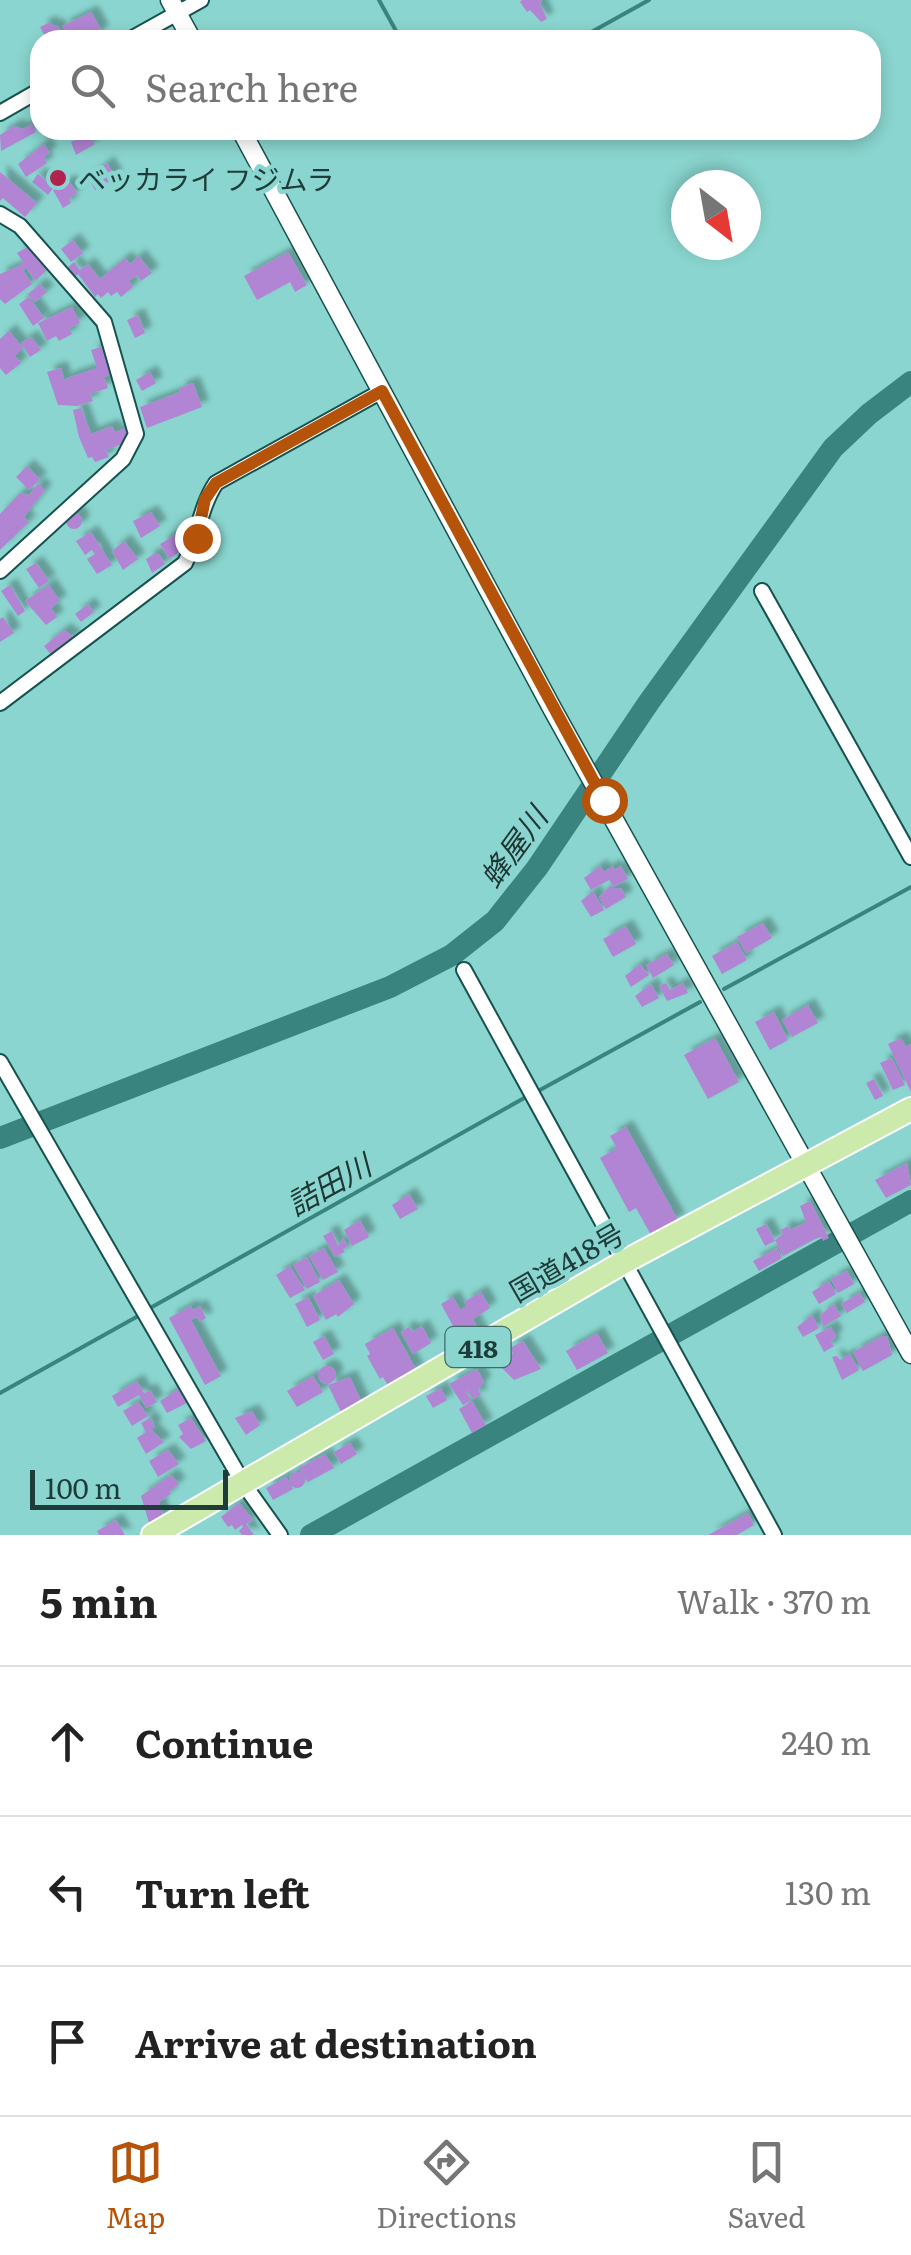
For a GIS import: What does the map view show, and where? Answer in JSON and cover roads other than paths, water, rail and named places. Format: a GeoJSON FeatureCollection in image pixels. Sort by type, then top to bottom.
{"type":"FeatureCollection","features":[{"type":"Feature","properties":{"kind":"highway","name":"国道418号"},"geometry":{"type":"LineString","coordinates":[[153,1535],[624,1262],[805,1162],[911,1109]]}},
{"type":"Feature","properties":{"kind":"street"},"geometry":{"type":"LineString","coordinates":[[142,30],[174,6],[201,0]]}},
{"type":"Feature","properties":{"kind":"street"},"geometry":{"type":"LineString","coordinates":[[174,6],[187,30]]}},
{"type":"Feature","properties":{"kind":"street"},"geometry":{"type":"LineString","coordinates":[[0,113],[30,96]]}},
{"type":"Feature","properties":{"kind":"street"},"geometry":{"type":"LineString","coordinates":[[246,140],[585,766],[911,1354]]}},
{"type":"Feature","properties":{"kind":"street"},"geometry":{"type":"LineString","coordinates":[[0,214],[20,226],[104,322],[136,434],[122,459],[0,571]]}},
{"type":"Feature","properties":{"kind":"street"},"geometry":{"type":"LineString","coordinates":[[0,703],[185,563],[197,538],[205,499],[216,483],[382,391]]}},
{"type":"Feature","properties":{"kind":"street"},"geometry":{"type":"LineString","coordinates":[[762,592],[911,857]]}},
{"type":"Feature","properties":{"kind":"street"},"geometry":{"type":"LineString","coordinates":[[464,970],[774,1535]]}},
{"type":"Feature","properties":{"kind":"street"},"geometry":{"type":"LineString","coordinates":[[0,1062],[243,1483],[280,1535]]}},
{"type":"Feature","properties":{"kind":"waterway"},"geometry":{"type":"LineString","coordinates":[[379,0],[396,30]]}},
{"type":"Feature","properties":{"kind":"waterway"},"geometry":{"type":"LineString","coordinates":[[595,30],[649,0]]}},
{"type":"Feature","properties":{"kind":"waterway","name":"蜂屋川"},"geometry":{"type":"LineString","coordinates":[[0,1138],[390,987],[452,955],[495,921],[537,868],[649,702],[833,448],[911,382]]}},
{"type":"Feature","properties":{"kind":"waterway","name":"詰田川"},"geometry":{"type":"LineString","coordinates":[[724,989],[911,887]]}},
{"type":"Feature","properties":{"kind":"waterway","name":"詰田川"},"geometry":{"type":"LineString","coordinates":[[540,1090],[700,1002]]}},
{"type":"Feature","properties":{"kind":"waterway","name":"詰田川"},"geometry":{"type":"LineString","coordinates":[[152,1307],[526,1097]]}},
{"type":"Feature","properties":{"kind":"waterway"},"geometry":{"type":"LineString","coordinates":[[311,1535],[911,1201]]}},
{"type":"Feature","properties":{"kind":"waterway","name":"詰田川"},"geometry":{"type":"LineString","coordinates":[[0,1393],[140,1315]]}},
{"type":"Feature","properties":{"kind":"place","name":"ベッカライ フジムラ"},"geometry":{"type":"Point","coordinates":[58,178]}}]}
